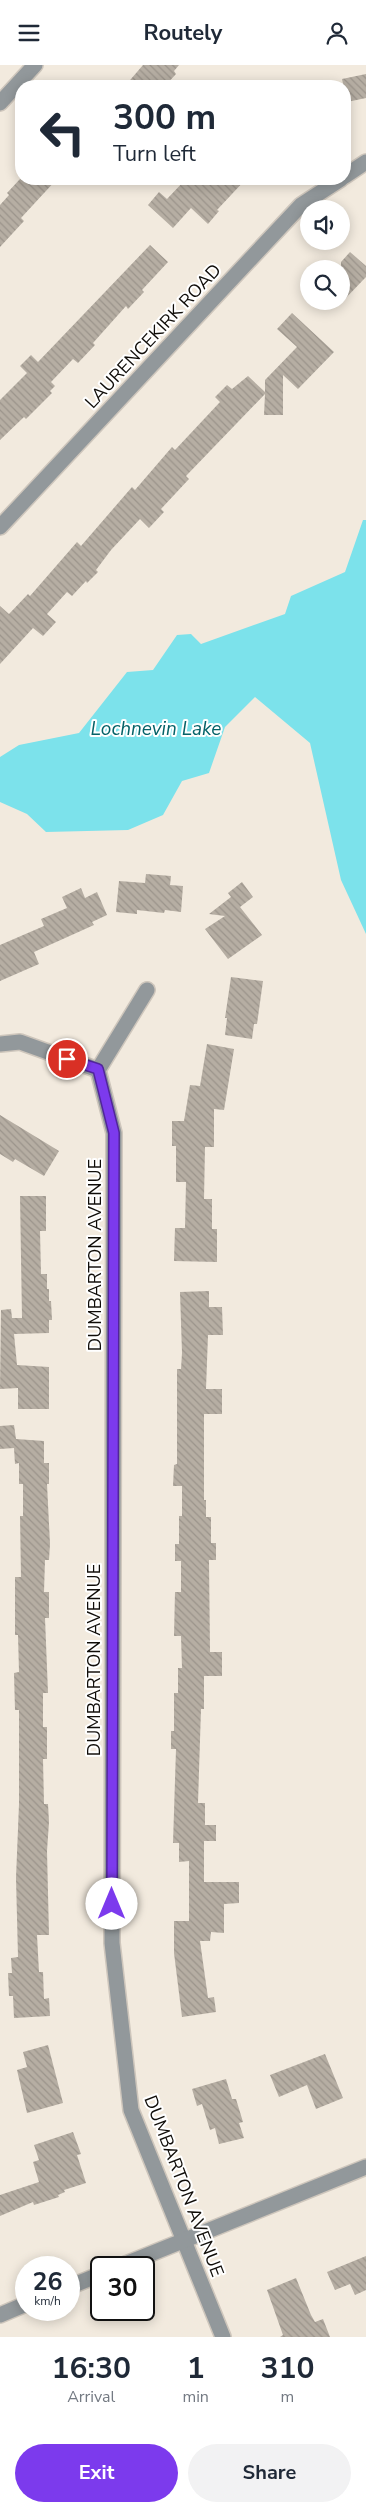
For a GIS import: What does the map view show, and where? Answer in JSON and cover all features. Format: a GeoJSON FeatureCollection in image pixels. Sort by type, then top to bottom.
{"type":"FeatureCollection","features":[{"type":"Feature","properties":{"kind":"street"},"geometry":{"type":"LineString","coordinates":[[21,80],[35,65]]}},
{"type":"Feature","properties":{"kind":"street"},"geometry":{"type":"LineString","coordinates":[[0,103],[15,87]]}},
{"type":"Feature","properties":{"kind":"street"},"geometry":{"type":"LineString","coordinates":[[351,172],[366,162]]}},
{"type":"Feature","properties":{"kind":"street","name":"LAURENCEKIRK ROAD"},"geometry":{"type":"LineString","coordinates":[[0,527],[301,205],[332,185]]}},
{"type":"Feature","properties":{"kind":"street"},"geometry":{"type":"LineString","coordinates":[[0,1044],[20,1042],[98,1069],[146,990]]}},
{"type":"Feature","properties":{"kind":"street","name":"DUMBARTON AVENUE"},"geometry":{"type":"LineString","coordinates":[[98,1069],[114,1133],[112,1943],[131,2109],[183,2242],[223,2337]]}},
{"type":"Feature","properties":{"kind":"street"},"geometry":{"type":"LineString","coordinates":[[147,2256],[366,2167]]}},
{"type":"Feature","properties":{"kind":"street"},"geometry":{"type":"LineString","coordinates":[[0,2315],[15,2309]]}},
{"type":"Feature","properties":{"kind":"water","name":"Lochnevin Lake"},"geometry":{"type":"Polygon","coordinates":[[[363,520],[366,520],[366,934],[341,880],[310,743],[255,697],[225,727],[209,773],[182,781],[163,815],[128,830],[46,832],[27,814],[0,802],[0,757],[19,745],[79,733],[127,672],[153,670],[177,635],[191,634],[201,644],[285,614],[291,596],[345,572],[363,520]]]}},
{"type":"Feature","properties":{"kind":"building"},"geometry":{"type":"Polygon","coordinates":[[[143,65],[179,65],[174,71],[176,74],[170,80],[130,80],[143,65]]]}},
{"type":"Feature","properties":{"kind":"building"},"geometry":{"type":"Polygon","coordinates":[[[366,74],[366,98],[351,101],[351,80],[342,79],[366,74]]]}},
{"type":"Feature","properties":{"kind":"building"},"geometry":{"type":"Polygon","coordinates":[[[15,184],[51,185],[21,218],[24,221],[0,247],[0,205],[9,195],[7,193],[15,184]]]}},
{"type":"Feature","properties":{"kind":"building"},"geometry":{"type":"Polygon","coordinates":[[[180,185],[240,185],[217,210],[219,211],[208,224],[191,208],[173,228],[148,205],[159,192],[167,199],[180,185]]]}},
{"type":"Feature","properties":{"kind":"building"},"geometry":{"type":"Polygon","coordinates":[[[150,245],[168,262],[142,290],[144,292],[128,309],[126,306],[93,343],[95,345],[78,363],[73,359],[51,382],[55,386],[50,391],[52,393],[26,419],[24,417],[0,440],[0,400],[27,373],[20,366],[31,355],[38,362],[150,245]]]}},
{"type":"Feature","properties":{"kind":"building"},"geometry":{"type":"Polygon","coordinates":[[[350,252],[366,266],[366,277],[350,294],[350,260],[343,260],[350,252]]]}},
{"type":"Feature","properties":{"kind":"building"},"geometry":{"type":"Polygon","coordinates":[[[292,313],[334,352],[298,389],[283,375],[283,415],[264,415],[265,394],[186,476],[189,479],[161,509],[164,512],[149,528],[140,519],[111,550],[96,570],[98,572],[87,583],[86,581],[72,596],[67,592],[47,614],[56,622],[43,636],[33,628],[0,664],[0,606],[9,614],[28,594],[30,596],[77,542],[81,546],[132,487],[135,490],[172,447],[175,450],[220,402],[215,397],[227,385],[232,389],[248,376],[265,392],[265,380],[297,347],[277,329],[292,313]]]}},
{"type":"Feature","properties":{"kind":"building"},"geometry":{"type":"Polygon","coordinates":[[[146,874],[171,876],[170,885],[183,886],[181,912],[165,910],[164,913],[137,910],[137,914],[116,912],[119,881],[145,883],[146,874]]]}},
{"type":"Feature","properties":{"kind":"building"},"geometry":{"type":"Polygon","coordinates":[[[242,882],[253,897],[240,907],[262,935],[228,959],[205,929],[225,916],[209,914],[231,897],[228,893],[242,882]]]}},
{"type":"Feature","properties":{"kind":"building"},"geometry":{"type":"Polygon","coordinates":[[[81,888],[85,898],[97,892],[107,915],[92,922],[94,925],[34,952],[39,964],[0,981],[0,945],[44,926],[41,919],[67,908],[62,897],[81,888]]]}},
{"type":"Feature","properties":{"kind":"building"},"geometry":{"type":"Polygon","coordinates":[[[231,977],[263,981],[257,1024],[254,1024],[252,1039],[225,1035],[227,1018],[225,1018],[231,977]]]}},
{"type":"Feature","properties":{"kind":"building"},"geometry":{"type":"Polygon","coordinates":[[[207,1044],[234,1049],[224,1110],[214,1109],[214,1147],[205,1147],[204,1199],[212,1199],[212,1229],[217,1229],[217,1262],[174,1261],[175,1228],[185,1228],[186,1182],[176,1182],[176,1146],[172,1146],[172,1121],[184,1121],[190,1085],[200,1086],[207,1044]]]}},
{"type":"Feature","properties":{"kind":"building"},"geometry":{"type":"Polygon","coordinates":[[[0,1115],[59,1151],[44,1176],[15,1159],[13,1162],[0,1154],[0,1115]]]}},
{"type":"Feature","properties":{"kind":"building"},"geometry":{"type":"Polygon","coordinates":[[[20,1196],[46,1196],[46,1231],[40,1231],[41,1274],[47,1274],[47,1289],[49,1289],[49,1301],[51,1301],[52,1320],[49,1320],[49,1333],[14,1334],[17,1365],[49,1367],[49,1409],[18,1409],[18,1388],[0,1389],[1,1310],[11,1309],[12,1318],[22,1318],[20,1196]]]}},
{"type":"Feature","properties":{"kind":"building"},"geometry":{"type":"Polygon","coordinates":[[[209,1291],[209,1307],[222,1307],[223,1335],[208,1335],[206,1389],[222,1389],[222,1414],[204,1414],[204,1500],[206,1500],[206,1517],[211,1517],[211,1543],[216,1543],[216,1560],[209,1560],[210,1652],[222,1652],[222,1676],[204,1676],[204,1709],[201,1709],[198,1803],[205,1803],[205,1825],[216,1825],[216,1841],[204,1841],[204,1882],[239,1882],[239,1903],[224,1904],[224,1933],[211,1932],[210,1941],[200,1941],[208,1998],[214,1997],[216,2012],[182,2017],[174,1953],[174,1921],[189,1921],[189,1861],[179,1862],[179,1843],[173,1843],[176,1749],[171,1749],[171,1731],[174,1731],[174,1693],[178,1693],[178,1668],[182,1668],[181,1636],[174,1636],[175,1592],[181,1592],[181,1561],[175,1561],[175,1544],[179,1544],[179,1516],[182,1516],[182,1486],[173,1486],[174,1465],[177,1464],[177,1369],[181,1369],[182,1353],[180,1292],[209,1291]]]}},
{"type":"Feature","properties":{"kind":"building"},"geometry":{"type":"Polygon","coordinates":[[[14,1425],[16,1439],[44,1441],[44,1463],[49,1463],[49,1484],[47,1484],[50,1544],[49,1560],[45,1560],[44,1592],[49,1592],[49,1618],[45,1618],[48,1693],[43,1693],[43,1727],[47,1727],[47,1759],[43,1759],[44,1804],[48,1804],[49,1822],[47,1851],[49,1935],[37,1935],[39,1972],[43,1972],[44,1999],[49,1998],[50,2016],[14,2018],[13,1996],[9,1996],[8,1973],[12,1973],[11,1958],[18,1957],[16,1878],[19,1804],[19,1710],[15,1710],[14,1673],[19,1672],[18,1635],[15,1635],[15,1577],[21,1577],[20,1516],[23,1516],[23,1484],[19,1484],[19,1463],[15,1464],[14,1448],[0,1449],[0,1426],[14,1425]]]}},
{"type":"Feature","properties":{"kind":"building"},"geometry":{"type":"Polygon","coordinates":[[[48,2045],[63,2103],[27,2113],[17,2070],[27,2067],[23,2052],[48,2045]]]}},
{"type":"Feature","properties":{"kind":"building"},"geometry":{"type":"Polygon","coordinates":[[[325,2054],[343,2098],[316,2109],[307,2085],[279,2097],[270,2075],[325,2054]]]}},
{"type":"Feature","properties":{"kind":"building"},"geometry":{"type":"Polygon","coordinates":[[[226,2079],[232,2099],[236,2099],[243,2122],[239,2123],[244,2138],[219,2144],[215,2128],[210,2130],[202,2104],[197,2106],[192,2089],[226,2079]]]}},
{"type":"Feature","properties":{"kind":"building"},"geometry":{"type":"Polygon","coordinates":[[[73,2132],[81,2154],[77,2155],[86,2183],[64,2190],[65,2192],[58,2195],[59,2197],[34,2205],[33,2202],[0,2216],[0,2195],[39,2182],[33,2162],[39,2160],[34,2145],[73,2132]]]}},
{"type":"Feature","properties":{"kind":"building"},"geometry":{"type":"Polygon","coordinates":[[[366,2256],[366,2290],[355,2295],[350,2284],[335,2290],[327,2272],[366,2256]]]}},
{"type":"Feature","properties":{"kind":"building"},"geometry":{"type":"Polygon","coordinates":[[[296,2278],[315,2322],[323,2319],[330,2337],[280,2337],[283,2335],[267,2290],[296,2278]]]}},
{"type":"Feature","properties":{"kind":"route"},"geometry":{"type":"LineString","coordinates":[[67,1059],[98,1069],[114,1133],[112,1904]]}}]}
